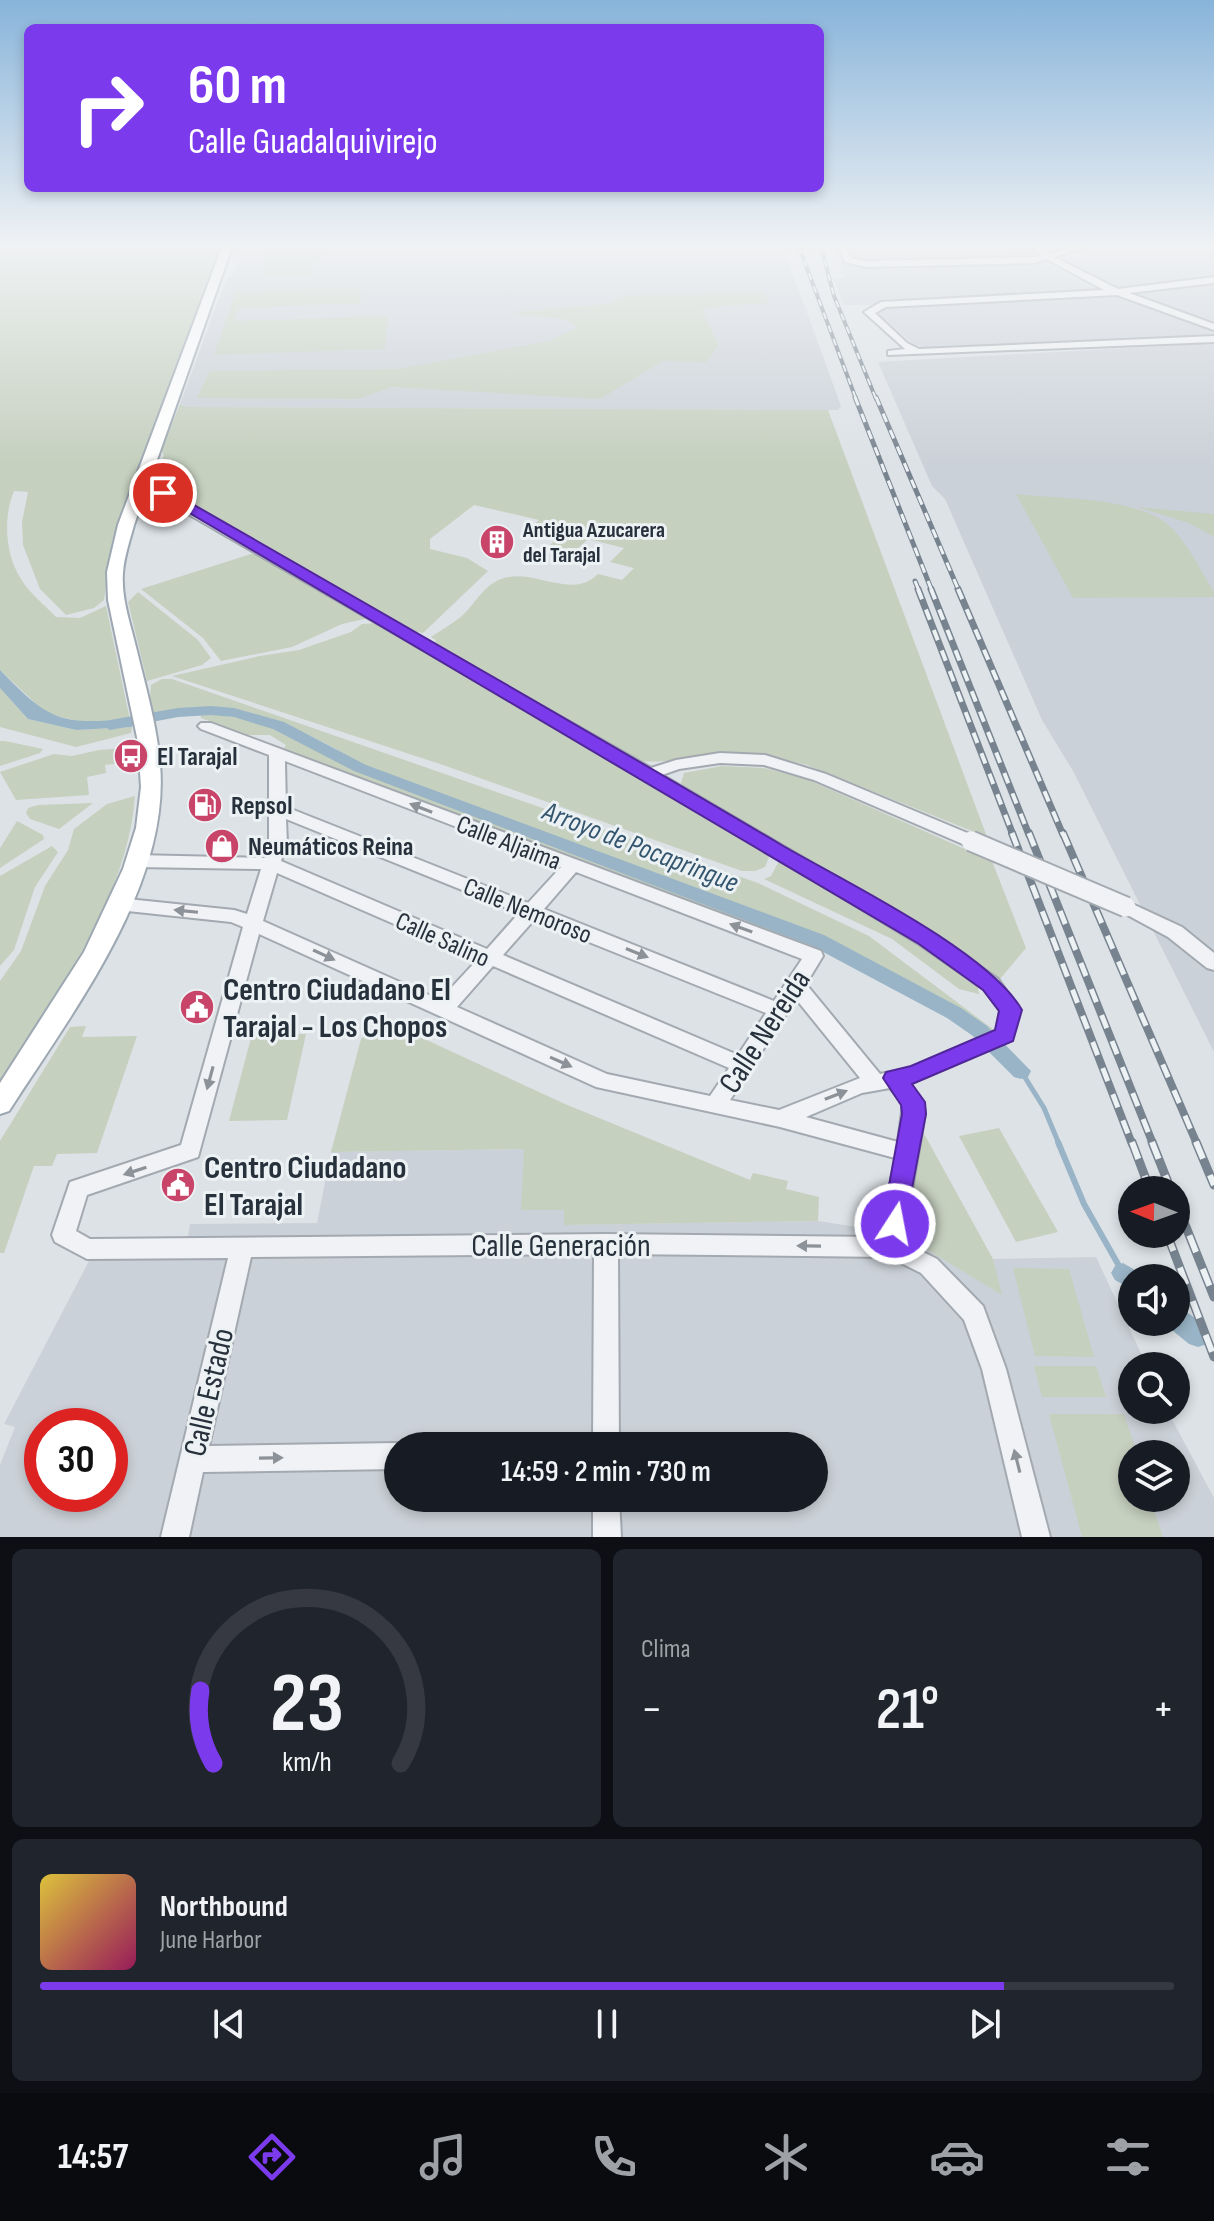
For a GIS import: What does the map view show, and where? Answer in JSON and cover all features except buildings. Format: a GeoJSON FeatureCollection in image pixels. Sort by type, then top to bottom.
{"type":"FeatureCollection","features":[{"type":"Feature","properties":{"kind":"main road"},"geometry":{"type":"LineString","coordinates":[[0,1104],[105,936],[136,861],[149,809],[151,786],[142,721],[116,600],[115,572],[126,525],[201,319]]}},
{"type":"Feature","properties":{"kind":"street"},"geometry":{"type":"LineString","coordinates":[[876,319],[904,345],[916,351]]}},
{"type":"Feature","properties":{"kind":"street"},"geometry":{"type":"LineString","coordinates":[[1191,319],[1214,327]]}},
{"type":"Feature","properties":{"kind":"street"},"geometry":{"type":"LineString","coordinates":[[891,353],[948,353],[1214,339]]}},
{"type":"Feature","properties":{"kind":"street"},"geometry":{"type":"LineString","coordinates":[[142,483],[649,774],[926,939],[991,984],[1010,1010],[995,1040],[914,1075],[859,1086],[780,1119]]}},
{"type":"Feature","properties":{"kind":"street","name":"Calle Aljaima"},"geometry":{"type":"LineString","coordinates":[[206,726],[814,956]]}},
{"type":"Feature","properties":{"kind":"street"},"geometry":{"type":"LineString","coordinates":[[253,922],[278,843],[277,754]]}},
{"type":"Feature","properties":{"kind":"street"},"geometry":{"type":"LineString","coordinates":[[649,774],[676,765],[720,758],[765,760],[820,777],[1126,907],[1175,932],[1214,963]]}},
{"type":"Feature","properties":{"kind":"street","name":"Calle Nemoroso"},"geometry":{"type":"LineString","coordinates":[[278,810],[778,1010]]}},
{"type":"Feature","properties":{"kind":"street","name":"Calle Salino"},"geometry":{"type":"LineString","coordinates":[[136,861],[272,864],[741,1065]]}},
{"type":"Feature","properties":{"kind":"street"},"geometry":{"type":"LineString","coordinates":[[443,1010],[572,866]]}},
{"type":"Feature","properties":{"kind":"street"},"geometry":{"type":"LineString","coordinates":[[118,904],[234,916],[603,1081],[780,1119],[908,1153]]}},
{"type":"Feature","properties":{"kind":"street","name":"Calle Generación"},"geometry":{"type":"LineString","coordinates":[[253,922],[190,1151],[78,1189],[63,1235],[87,1249],[606,1244],[891,1247],[929,1266],[974,1314],[994,1369],[1036,1537]]}},
{"type":"Feature","properties":{"kind":"street","name":"Calle Nereida"},"geometry":{"type":"LineString","coordinates":[[715,1106],[814,956]]}},
{"type":"Feature","properties":{"kind":"street"},"geometry":{"type":"LineString","coordinates":[[795,984],[885,1080],[913,1102],[914,1114],[891,1247]]}},
{"type":"Feature","properties":{"kind":"street"},"geometry":{"type":"LineString","coordinates":[[606,1244],[606,1432]]}},
{"type":"Feature","properties":{"kind":"street","name":"Calle Estado"},"geometry":{"type":"LineString","coordinates":[[175,1537],[242,1247]]}},
{"type":"Feature","properties":{"kind":"street"},"geometry":{"type":"LineString","coordinates":[[193,1459],[384,1456]]}},
{"type":"Feature","properties":{"kind":"street"},"geometry":{"type":"LineString","coordinates":[[606,1512],[607,1537]]}},
{"type":"Feature","properties":{"kind":"shaded area"},"geometry":{"type":"Polygon","coordinates":[[[212,319],[809,319],[841,406],[838,410],[186,407],[180,404],[212,319]]]}},
{"type":"Feature","properties":{"kind":"shaded area"},"geometry":{"type":"Polygon","coordinates":[[[884,319],[1214,319],[1214,333],[1199,337],[928,349],[913,344],[884,319]]]}},
{"type":"Feature","properties":{"kind":"shaded area"},"geometry":{"type":"Polygon","coordinates":[[[1214,343],[1214,1052],[1073,771],[1042,720],[945,499],[932,486],[878,362],[1214,343]]]}},
{"type":"Feature","properties":{"kind":"shaded area"},"geometry":{"type":"Polygon","coordinates":[[[524,1149],[565,1210],[564,1225],[818,1221],[903,1234],[1001,1294],[993,1259],[1096,1257],[1118,1304],[1118,1336],[1133,1336],[1140,1352],[1118,1352],[1118,1424],[1174,1424],[1183,1440],[1118,1440],[1118,1512],[1190,1512],[1190,1453],[1214,1498],[1214,1537],[0,1537],[0,1465],[15,1427],[4,1424],[101,1238],[188,1237],[190,1224],[317,1223],[331,1152],[524,1149]]]}},
{"type":"Feature","properties":{"kind":"green space"},"geometry":{"type":"Polygon","coordinates":[[[0,319],[194,319],[112,541],[104,600],[94,608],[66,615],[40,589],[23,545],[22,522],[28,492],[14,491],[8,512],[7,536],[16,569],[28,589],[56,617],[80,618],[106,606],[130,720],[87,723],[47,714],[0,670],[0,319]]]}},
{"type":"Feature","properties":{"kind":"green space"},"geometry":{"type":"Polygon","coordinates":[[[226,319],[388,319],[385,349],[214,355],[226,319]]]}},
{"type":"Feature","properties":{"kind":"green space"},"geometry":{"type":"Polygon","coordinates":[[[563,319],[706,319],[719,346],[706,362],[663,361],[600,399],[392,387],[358,399],[197,398],[210,371],[398,369],[549,341],[578,327],[563,319]]]}},
{"type":"Feature","properties":{"kind":"green space"},"geometry":{"type":"Polygon","coordinates":[[[180,404],[186,407],[828,410],[987,837],[807,765],[750,754],[727,753],[663,761],[629,759],[434,645],[436,640],[431,637],[462,616],[488,587],[501,579],[520,576],[567,585],[588,581],[598,574],[622,580],[634,568],[610,562],[624,548],[588,539],[575,551],[550,545],[566,530],[546,525],[529,539],[520,537],[539,520],[474,505],[430,539],[430,549],[467,558],[488,571],[423,633],[412,631],[159,485],[156,477],[164,455],[161,450],[180,404]]]}},
{"type":"Feature","properties":{"kind":"green space"},"geometry":{"type":"Polygon","coordinates":[[[1016,494],[1112,503],[1148,513],[1163,521],[1178,535],[1192,554],[1214,597],[1073,598],[1016,494]]]}},
{"type":"Feature","properties":{"kind":"green space"},"geometry":{"type":"Polygon","coordinates":[[[1137,507],[1214,514],[1214,537],[1189,523],[1137,507]]]}},
{"type":"Feature","properties":{"kind":"green space"},"geometry":{"type":"Polygon","coordinates":[[[251,554],[262,554],[369,618],[342,624],[292,647],[221,661],[203,638],[141,589],[251,554]]]}},
{"type":"Feature","properties":{"kind":"green space"},"geometry":{"type":"Polygon","coordinates":[[[138,592],[198,640],[211,658],[202,665],[147,681],[128,602],[138,592]]]}},
{"type":"Feature","properties":{"kind":"green space"},"geometry":{"type":"Polygon","coordinates":[[[378,623],[764,851],[769,857],[765,867],[742,871],[443,765],[172,676],[299,650],[351,632],[362,624],[378,623]]]}},
{"type":"Feature","properties":{"kind":"green space"},"geometry":{"type":"Polygon","coordinates":[[[162,679],[172,679],[758,883],[869,936],[994,1030],[989,1033],[953,1007],[812,932],[365,766],[290,727],[238,712],[211,709],[154,715],[150,700],[151,685],[162,679]]]}},
{"type":"Feature","properties":{"kind":"green space"},"geometry":{"type":"Polygon","coordinates":[[[0,688],[28,719],[76,730],[132,727],[131,733],[76,747],[0,727],[0,688]]]}},
{"type":"Feature","properties":{"kind":"green space"},"geometry":{"type":"Polygon","coordinates":[[[200,713],[242,718],[298,736],[356,770],[814,944],[805,948],[283,750],[286,745],[270,735],[248,735],[201,718],[200,713]]]}},
{"type":"Feature","properties":{"kind":"green space"},"geometry":{"type":"Polygon","coordinates":[[[0,741],[43,749],[40,753],[0,766],[0,741]]]}},
{"type":"Feature","properties":{"kind":"green space"},"geometry":{"type":"Polygon","coordinates":[[[126,748],[128,762],[105,765],[106,773],[87,777],[89,795],[16,800],[0,772],[54,754],[72,756],[126,748]]]}},
{"type":"Feature","properties":{"kind":"green space"},"geometry":{"type":"Polygon","coordinates":[[[722,766],[764,768],[809,780],[992,861],[1026,948],[1000,979],[689,793],[681,783],[684,773],[722,766]]]}},
{"type":"Feature","properties":{"kind":"green space"},"geometry":{"type":"Polygon","coordinates":[[[135,796],[129,834],[103,909],[64,982],[0,1083],[0,981],[21,951],[45,886],[68,850],[74,829],[107,804],[135,796]]]}},
{"type":"Feature","properties":{"kind":"green space"},"geometry":{"type":"Polygon","coordinates":[[[93,803],[59,829],[30,819],[26,813],[28,808],[38,805],[93,803]]]}},
{"type":"Feature","properties":{"kind":"green space"},"geometry":{"type":"Polygon","coordinates":[[[17,821],[43,835],[44,839],[0,868],[0,848],[17,821]]]}},
{"type":"Feature","properties":{"kind":"green space"},"geometry":{"type":"Polygon","coordinates":[[[52,846],[58,852],[35,887],[14,950],[0,966],[0,876],[52,846]]]}},
{"type":"Feature","properties":{"kind":"green space"},"geometry":{"type":"Polygon","coordinates":[[[779,861],[953,963],[977,983],[979,994],[959,989],[892,939],[764,879],[771,876],[779,861]]]}},
{"type":"Feature","properties":{"kind":"green space"},"geometry":{"type":"Polygon","coordinates":[[[381,1019],[565,1104],[750,1180],[753,1173],[788,1181],[786,1189],[819,1197],[818,1221],[564,1225],[564,1210],[521,1210],[524,1149],[331,1152],[361,1039],[381,1019]]]}},
{"type":"Feature","properties":{"kind":"green space"},"geometry":{"type":"Polygon","coordinates":[[[86,1026],[82,1037],[137,1036],[97,1153],[57,1154],[52,1166],[34,1166],[4,1253],[0,1253],[0,1141],[70,1027],[86,1026]]]}},
{"type":"Feature","properties":{"kind":"green space"},"geometry":{"type":"Polygon","coordinates":[[[252,1034],[306,1034],[287,1120],[229,1121],[252,1034]]]}},
{"type":"Feature","properties":{"kind":"green space"},"geometry":{"type":"Polygon","coordinates":[[[999,1128],[1058,1232],[1016,1242],[959,1136],[999,1128]]]}},
{"type":"Feature","properties":{"kind":"green space"},"geometry":{"type":"Polygon","coordinates":[[[922,1130],[993,1259],[1002,1295],[918,1244],[907,1214],[922,1130]]]}},
{"type":"Feature","properties":{"kind":"green space"},"geometry":{"type":"Polygon","coordinates":[[[1013,1268],[1069,1269],[1094,1357],[1035,1356],[1013,1268]]]}},
{"type":"Feature","properties":{"kind":"green space"},"geometry":{"type":"Polygon","coordinates":[[[1034,1366],[1096,1366],[1106,1397],[1042,1397],[1034,1366]]]}},
{"type":"Feature","properties":{"kind":"green space"},"geometry":{"type":"Polygon","coordinates":[[[1049,1414],[1118,1414],[1118,1424],[1127,1424],[1132,1440],[1118,1440],[1118,1512],[1155,1512],[1163,1537],[1082,1537],[1049,1414]]]}},
{"type":"Feature","properties":{"kind":"water"},"geometry":{"type":"Polygon","coordinates":[[[0,670],[29,698],[54,715],[84,721],[126,719],[130,720],[132,727],[76,730],[28,719],[0,688],[0,670]]]}},
{"type":"Feature","properties":{"kind":"waterway","name":"Arroyo de Pocapringue"},"geometry":{"type":"LineString","coordinates":[[110,725],[178,712],[211,710],[256,718],[278,726],[360,768],[817,940],[954,1013],[980,1031],[1021,1071]]}},
{"type":"Feature","properties":{"kind":"waterway","name":"Arroyo de Pocapringue"},"geometry":{"type":"LineString","coordinates":[[1021,1071],[1044,1108],[1059,1144]]}},
{"type":"Feature","properties":{"kind":"waterway","name":"Arroyo de Pocapringue"},"geometry":{"type":"LineString","coordinates":[[1058,1142],[1084,1204],[1118,1264]]}},
{"type":"Feature","properties":{"kind":"waterway","name":"Arroyo de Pocapringue"},"geometry":{"type":"LineString","coordinates":[[1190,1329],[1198,1336]]}},
{"type":"Feature","properties":{"kind":"railway"},"geometry":{"type":"LineString","coordinates":[[826,319],[856,399]]}},
{"type":"Feature","properties":{"kind":"railway"},"geometry":{"type":"LineString","coordinates":[[843,319],[876,399]]}},
{"type":"Feature","properties":{"kind":"railway"},"geometry":{"type":"LineString","coordinates":[[855,397],[932,591]]}},
{"type":"Feature","properties":{"kind":"railway"},"geometry":{"type":"LineString","coordinates":[[876,397],[959,591]]}},
{"type":"Feature","properties":{"kind":"railway"},"geometry":{"type":"LineString","coordinates":[[915,581],[919,591]]}},
{"type":"Feature","properties":{"kind":"railway"},"geometry":{"type":"LineString","coordinates":[[918,589],[1013,835]]}},
{"type":"Feature","properties":{"kind":"railway"},"geometry":{"type":"LineString","coordinates":[[931,589],[1029,835]]}},
{"type":"Feature","properties":{"kind":"railway"},"geometry":{"type":"LineString","coordinates":[[958,589],[1063,835]]}},
{"type":"Feature","properties":{"kind":"railway"},"geometry":{"type":"LineString","coordinates":[[1012,833],[1132,1144]]}},
{"type":"Feature","properties":{"kind":"railway"},"geometry":{"type":"LineString","coordinates":[[1029,833],[1153,1144]]}},
{"type":"Feature","properties":{"kind":"railway"},"geometry":{"type":"LineString","coordinates":[[1063,833],[1197,1144]]}},
{"type":"Feature","properties":{"kind":"railway"},"geometry":{"type":"LineString","coordinates":[[1132,1142],[1145,1176]]}},
{"type":"Feature","properties":{"kind":"railway"},"geometry":{"type":"LineString","coordinates":[[1152,1142],[1165,1176]]}},
{"type":"Feature","properties":{"kind":"railway"},"geometry":{"type":"LineString","coordinates":[[1196,1142],[1214,1185]]}},
{"type":"Feature","properties":{"kind":"railway"},"geometry":{"type":"LineString","coordinates":[[1190,1237],[1214,1297]]}},
{"type":"Feature","properties":{"kind":"railway"},"geometry":{"type":"LineString","coordinates":[[1172,1248],[1214,1357]]}},
{"type":"Feature","properties":{"kind":"place","name":"Antigua Azucarera del Tarajal"},"geometry":{"type":"Point","coordinates":[497,542]}},
{"type":"Feature","properties":{"kind":"place","name":"El Tarajal"},"geometry":{"type":"Point","coordinates":[131,756]}},
{"type":"Feature","properties":{"kind":"place","name":"Repsol"},"geometry":{"type":"Point","coordinates":[205,805]}},
{"type":"Feature","properties":{"kind":"place","name":"Neumáticos Reina"},"geometry":{"type":"Point","coordinates":[222,846]}},
{"type":"Feature","properties":{"kind":"place","name":"Centro Ciudadano El Tarajal - Los Chopos"},"geometry":{"type":"Point","coordinates":[197,1007]}},
{"type":"Feature","properties":{"kind":"place","name":"Centro Ciudadano El Tarajal"},"geometry":{"type":"Point","coordinates":[178,1185]}},
{"type":"Feature","properties":{"kind":"route"},"geometry":{"type":"LineString","coordinates":[[163,493],[706,808],[926,939],[991,984],[1010,1010],[1005,1035],[914,1075],[894,1078],[913,1102],[914,1114],[895,1224]]}}]}
